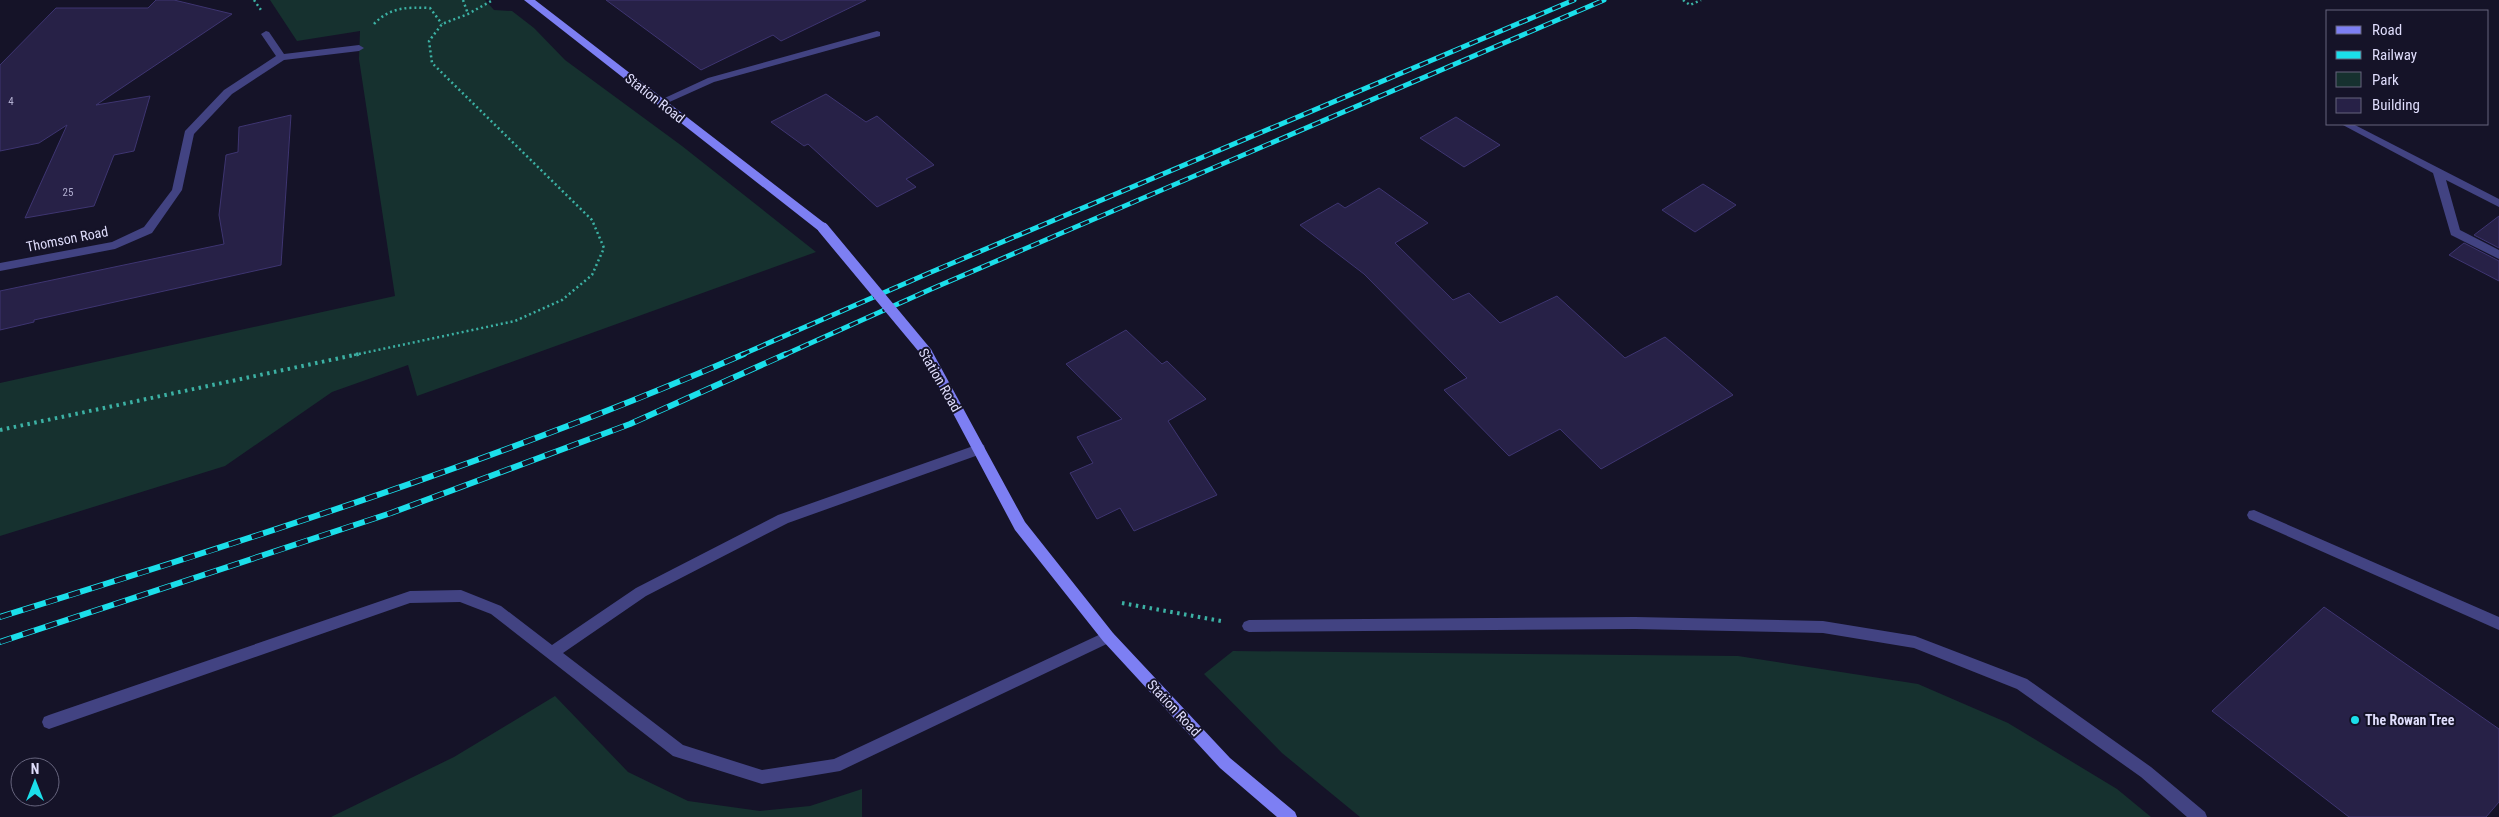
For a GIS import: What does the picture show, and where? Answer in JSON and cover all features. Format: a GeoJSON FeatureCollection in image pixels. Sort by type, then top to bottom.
{"type":"FeatureCollection","features":[{"type":"Feature","properties":{"kind":"main road","name":"Station Road"},"geometry":{"type":"LineString","coordinates":[[528,0],[823,228],[927,353],[1020,526],[1074,595],[1108,637],[1225,763],[1290,817]]}},
{"type":"Feature","properties":{"kind":"street"},"geometry":{"type":"LineString","coordinates":[[266,34],[281,56]]}},
{"type":"Feature","properties":{"kind":"street"},"geometry":{"type":"LineString","coordinates":[[661,102],[711,80],[878,34]]}},
{"type":"Feature","properties":{"kind":"street","name":"Thomson Road"},"geometry":{"type":"LineString","coordinates":[[0,267],[115,246],[148,230],[177,190],[189,133],[228,92],[281,56],[359,48]]}},
{"type":"Feature","properties":{"kind":"street"},"geometry":{"type":"LineString","coordinates":[[2348,125],[2499,203]]}},
{"type":"Feature","properties":{"kind":"street"},"geometry":{"type":"LineString","coordinates":[[2438,171],[2455,232],[2499,255]]}},
{"type":"Feature","properties":{"kind":"street"},"geometry":{"type":"LineString","coordinates":[[552,653],[641,592],[783,519],[979,449]]}},
{"type":"Feature","properties":{"kind":"street"},"geometry":{"type":"LineString","coordinates":[[2254,515],[2499,624]]}},
{"type":"Feature","properties":{"kind":"street"},"geometry":{"type":"LineString","coordinates":[[49,722],[410,597],[461,596],[496,610],[678,751],[762,777],[835,766],[1108,637]]}},
{"type":"Feature","properties":{"kind":"street"},"geometry":{"type":"LineString","coordinates":[[1249,626],[1635,624],[1813,627],[1915,642],[2022,684],[2146,772],[2199,817]]}},
{"type":"Feature","properties":{"kind":"path"},"geometry":{"type":"LineString","coordinates":[[463,0],[468,14]]}},
{"type":"Feature","properties":{"kind":"path"},"geometry":{"type":"LineString","coordinates":[[0,430],[515,321],[562,300],[592,275],[604,248],[592,220],[432,63],[429,41],[442,24],[468,14],[493,0]]}},
{"type":"Feature","properties":{"kind":"path"},"geometry":{"type":"LineString","coordinates":[[1683,0],[1690,5],[1701,0]]}},
{"type":"Feature","properties":{"kind":"path"},"geometry":{"type":"LineString","coordinates":[[359,48],[383,13],[404,7],[430,8],[442,24]]}},
{"type":"Feature","properties":{"kind":"path"},"geometry":{"type":"LineString","coordinates":[[1074,595],[1249,626]]}},
{"type":"Feature","properties":{"kind":"green space"},"geometry":{"type":"Polygon","coordinates":[[[270,0],[485,0],[494,10],[512,11],[534,28],[565,60],[682,146],[816,252],[417,396],[408,365],[332,392],[225,466],[0,536],[0,383],[395,296],[359,59],[360,31],[297,41],[270,0]]]}},
{"type":"Feature","properties":{"kind":"green space"},"geometry":{"type":"Polygon","coordinates":[[[1233,651],[1738,656],[1918,684],[2008,723],[2117,789],[2151,817],[1360,817],[1282,753],[1204,674],[1233,651]]]}},
{"type":"Feature","properties":{"kind":"green space"},"geometry":{"type":"Polygon","coordinates":[[[555,696],[628,772],[688,801],[760,811],[810,806],[862,789],[862,817],[331,817],[454,757],[555,696]]]}},
{"type":"Feature","properties":{"kind":"building"},"geometry":{"type":"Polygon","coordinates":[[[156,0],[174,0],[232,14],[96,105],[150,96],[134,151],[114,155],[94,206],[25,218],[67,125],[39,143],[0,151],[0,65],[56,8],[148,8],[156,0]]]}},
{"type":"Feature","properties":{"kind":"building"},"geometry":{"type":"Polygon","coordinates":[[[606,0],[866,0],[781,41],[773,35],[701,70],[606,0]]]}},
{"type":"Feature","properties":{"kind":"building"},"geometry":{"type":"Polygon","coordinates":[[[826,94],[866,122],[877,116],[934,165],[906,179],[916,187],[877,207],[808,144],[804,146],[771,122],[826,94]]]}},
{"type":"Feature","properties":{"kind":"building"},"geometry":{"type":"Polygon","coordinates":[[[291,115],[281,265],[34,320],[34,322],[0,330],[0,291],[224,244],[219,215],[226,155],[238,152],[239,127],[291,115]]]}},
{"type":"Feature","properties":{"kind":"building"},"geometry":{"type":"Polygon","coordinates":[[[1456,117],[1500,145],[1464,167],[1420,138],[1456,117]]]}},
{"type":"Feature","properties":{"kind":"building"},"geometry":{"type":"Polygon","coordinates":[[[1703,184],[1736,205],[1695,232],[1662,210],[1703,184]]]}},
{"type":"Feature","properties":{"kind":"building"},"geometry":{"type":"Polygon","coordinates":[[[1379,188],[1428,223],[1395,243],[1453,300],[1469,293],[1500,323],[1557,296],[1625,358],[1665,337],[1733,395],[1601,469],[1560,429],[1509,456],[1444,390],[1467,378],[1364,274],[1300,225],[1338,203],[1345,208],[1379,188]]]}},
{"type":"Feature","properties":{"kind":"building"},"geometry":{"type":"Polygon","coordinates":[[[2499,216],[2499,248],[2474,235],[2499,216]]]}},
{"type":"Feature","properties":{"kind":"building"},"geometry":{"type":"Polygon","coordinates":[[[2464,243],[2499,261],[2499,281],[2449,255],[2464,243]]]}},
{"type":"Feature","properties":{"kind":"building"},"geometry":{"type":"Polygon","coordinates":[[[1126,330],[1162,364],[1167,361],[1206,399],[1168,421],[1217,495],[1134,531],[1120,508],[1097,519],[1070,473],[1093,463],[1077,437],[1122,419],[1066,364],[1126,330]]]}},
{"type":"Feature","properties":{"kind":"building","name":"The Rowan Tree"},"geometry":{"type":"Polygon","coordinates":[[[2324,607],[2499,729],[2499,802],[2486,817],[2349,817],[2212,711],[2324,607]]]}},
{"type":"Feature","properties":{"kind":"railway"},"geometry":{"type":"LineString","coordinates":[[741,355],[929,273],[1574,0]]}},
{"type":"Feature","properties":{"kind":"railway"},"geometry":{"type":"LineString","coordinates":[[784,355],[929,290],[1604,0]]}},
{"type":"Feature","properties":{"kind":"railway"},"geometry":{"type":"LineString","coordinates":[[0,617],[376,496],[561,428],[744,354]]}},
{"type":"Feature","properties":{"kind":"railway"},"geometry":{"type":"LineString","coordinates":[[0,642],[391,513],[630,424],[786,354]]}},
{"type":"Feature","properties":{"kind":"place","name":"The Rowan Tree"},"geometry":{"type":"Point","coordinates":[2355,720]}}]}
